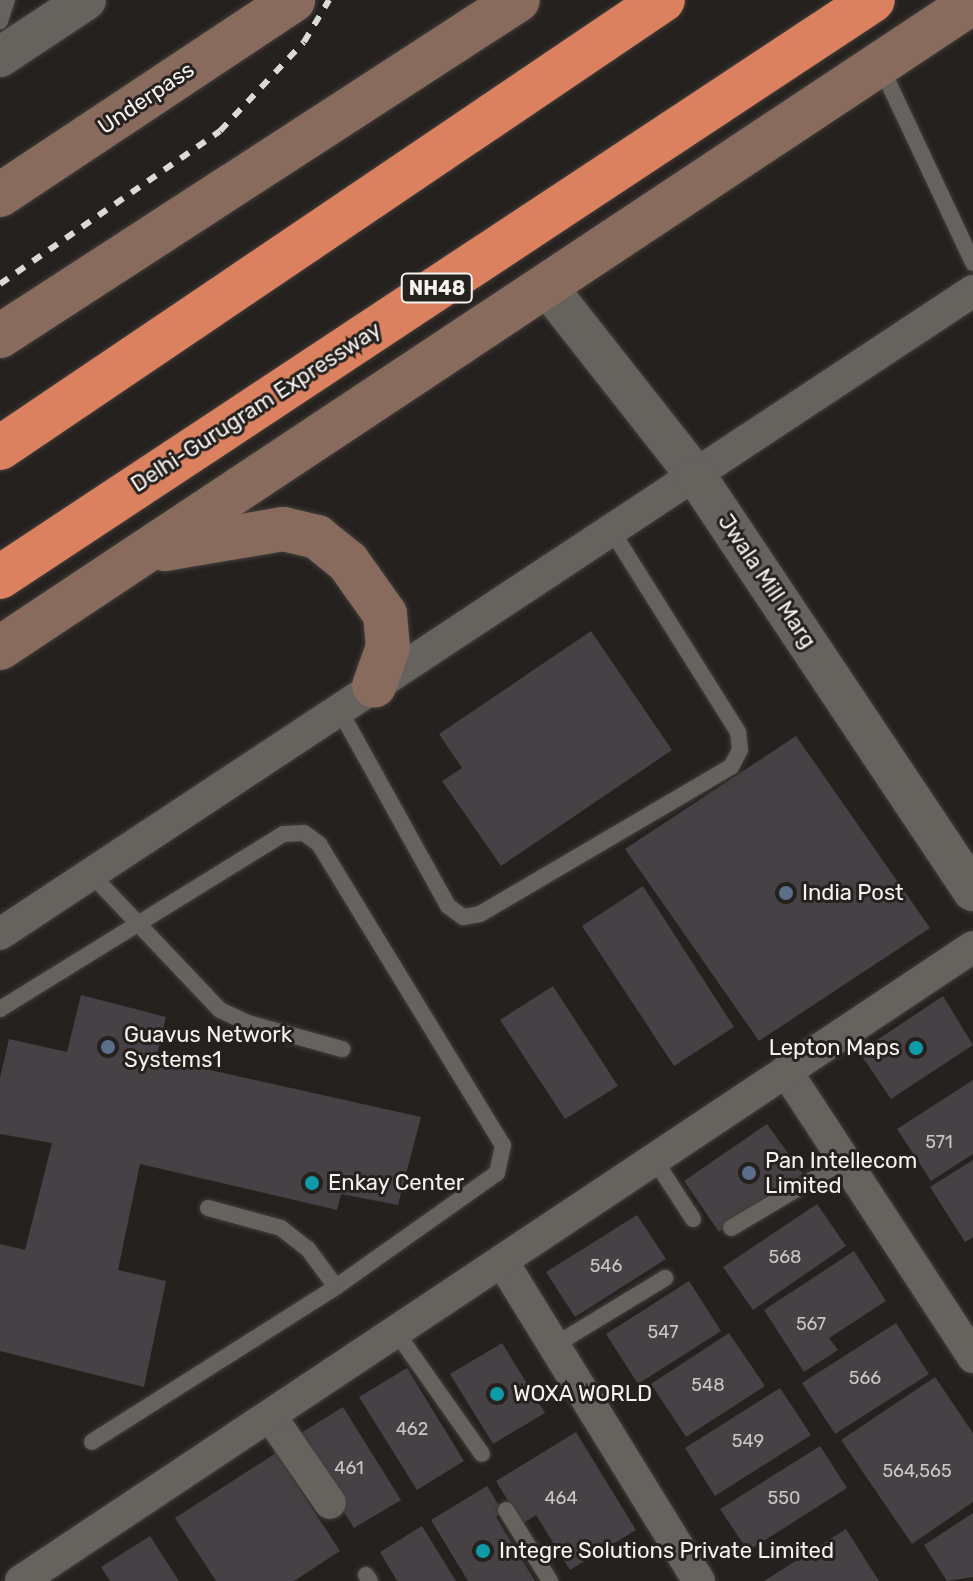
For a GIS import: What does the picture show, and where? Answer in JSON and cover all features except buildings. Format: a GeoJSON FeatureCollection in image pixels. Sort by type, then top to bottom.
{"type":"FeatureCollection","features":[{"type":"Feature","properties":{"kind":"highway"},"geometry":{"type":"LineString","coordinates":[[0,448],[663,0]]}},
{"type":"Feature","properties":{"kind":"highway","name":"Delhi-Gurugram Expressway"},"geometry":{"type":"LineString","coordinates":[[0,577],[873,0]]}},
{"type":"Feature","properties":{"kind":"main road","name":"Underpass"},"geometry":{"type":"LineString","coordinates":[[0,195],[293,0]]}},
{"type":"Feature","properties":{"kind":"main road"},"geometry":{"type":"LineString","coordinates":[[0,336],[518,0]]}},
{"type":"Feature","properties":{"kind":"main road"},"geometry":{"type":"LineString","coordinates":[[0,648],[973,2]]}},
{"type":"Feature","properties":{"kind":"main road"},"geometry":{"type":"LineString","coordinates":[[142,553],[283,529],[317,537],[348,562],[385,614],[388,647],[357,699]]}},
{"type":"Feature","properties":{"kind":"street"},"geometry":{"type":"LineString","coordinates":[[0,57],[86,0]]}},
{"type":"Feature","properties":{"kind":"street","name":"Jwala Mill Marg"},"geometry":{"type":"LineString","coordinates":[[545,284],[696,476],[973,891]]}},
{"type":"Feature","properties":{"kind":"street"},"geometry":{"type":"LineString","coordinates":[[0,934],[973,291]]}},
{"type":"Feature","properties":{"kind":"street"},"geometry":{"type":"LineString","coordinates":[[21,1581],[656,1162],[973,947]]}},
{"type":"Feature","properties":{"kind":"street"},"geometry":{"type":"LineString","coordinates":[[786,1071],[973,1357]]}},
{"type":"Feature","properties":{"kind":"street"},"geometry":{"type":"LineString","coordinates":[[502,1261],[555,1345],[690,1578]]}},
{"type":"Feature","properties":{"kind":"street"},"geometry":{"type":"LineString","coordinates":[[271,1417],[330,1503]]}},
{"type":"Feature","properties":{"kind":"lane"},"geometry":{"type":"LineString","coordinates":[[0,21],[7,0]]}},
{"type":"Feature","properties":{"kind":"lane"},"geometry":{"type":"LineString","coordinates":[[879,63],[973,263]]}},
{"type":"Feature","properties":{"kind":"lane"},"geometry":{"type":"LineString","coordinates":[[357,699],[448,906],[463,917],[480,914],[731,767],[740,750],[738,732],[612,531]]}},
{"type":"Feature","properties":{"kind":"lane"},"geometry":{"type":"LineString","coordinates":[[0,1009],[133,923],[283,834],[304,833],[319,844],[503,1145],[497,1173],[336,1287],[92,1442]]}},
{"type":"Feature","properties":{"kind":"lane"},"geometry":{"type":"LineString","coordinates":[[91,874],[133,923],[220,1010],[248,1023],[342,1049]]}},
{"type":"Feature","properties":{"kind":"lane"},"geometry":{"type":"LineString","coordinates":[[731,1228],[844,1161]]}},
{"type":"Feature","properties":{"kind":"lane"},"geometry":{"type":"LineString","coordinates":[[656,1162],[693,1219]]}},
{"type":"Feature","properties":{"kind":"lane"},"geometry":{"type":"LineString","coordinates":[[208,1208],[281,1228],[308,1249],[336,1287]]}},
{"type":"Feature","properties":{"kind":"lane"},"geometry":{"type":"LineString","coordinates":[[555,1345],[665,1278]]}},
{"type":"Feature","properties":{"kind":"lane"},"geometry":{"type":"LineString","coordinates":[[396,1332],[482,1454]]}},
{"type":"Feature","properties":{"kind":"lane"},"geometry":{"type":"LineString","coordinates":[[506,1510],[550,1581]]}},
{"type":"Feature","properties":{"kind":"railway"},"geometry":{"type":"LineString","coordinates":[[0,284],[220,131],[304,42],[329,0]]}},
{"type":"Feature","properties":{"kind":"place","name":"India Post"},"geometry":{"type":"Point","coordinates":[786,893]}},
{"type":"Feature","properties":{"kind":"place","name":"Guavus Network Systems1"},"geometry":{"type":"Point","coordinates":[108,1047]}},
{"type":"Feature","properties":{"kind":"place","name":"Lepton Maps"},"geometry":{"type":"Point","coordinates":[916,1048]}},
{"type":"Feature","properties":{"kind":"place","name":"Pan Intellecom Limited"},"geometry":{"type":"Point","coordinates":[749,1173]}},
{"type":"Feature","properties":{"kind":"place","name":"Enkay Center"},"geometry":{"type":"Point","coordinates":[312,1183]}},
{"type":"Feature","properties":{"kind":"place","name":"WOXA WORLD"},"geometry":{"type":"Point","coordinates":[497,1394]}},
{"type":"Feature","properties":{"kind":"place","name":"Integre Solutions Private Limited"},"geometry":{"type":"Point","coordinates":[483,1551]}}]}
